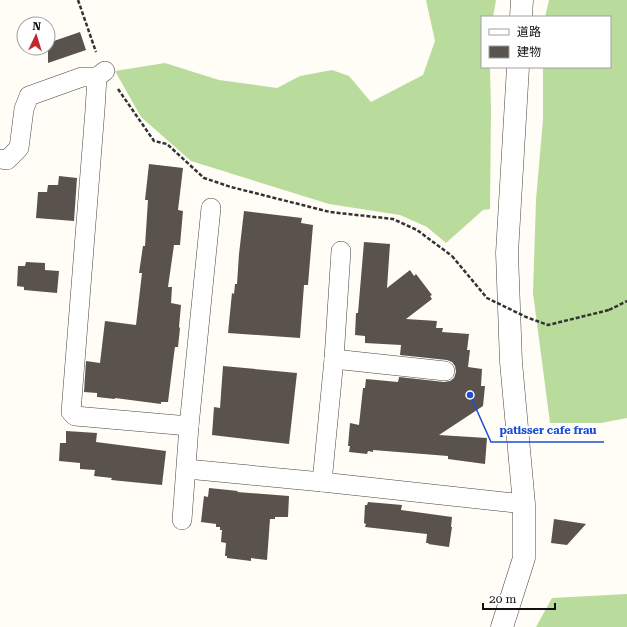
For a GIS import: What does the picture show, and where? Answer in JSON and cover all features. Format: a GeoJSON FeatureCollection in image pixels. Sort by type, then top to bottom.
{"type":"FeatureCollection","features":[{"type":"Feature","properties":{"kind":"street"},"geometry":{"type":"LineString","coordinates":[[521,16],[522,0]]}},
{"type":"Feature","properties":{"kind":"street"},"geometry":{"type":"LineString","coordinates":[[502,627],[524,558],[524,504],[511,362],[507,253],[518,68]]}},
{"type":"Feature","properties":{"kind":"street"},"geometry":{"type":"LineString","coordinates":[[0,159],[6,160],[19,148],[24,109],[29,96],[82,77],[100,74],[95,110],[71,412],[75,416],[189,426]]}},
{"type":"Feature","properties":{"kind":"street"},"geometry":{"type":"LineString","coordinates":[[182,520],[189,426],[211,208]]}},
{"type":"Feature","properties":{"kind":"street"},"geometry":{"type":"LineString","coordinates":[[322,482],[334,359],[340,251]]}},
{"type":"Feature","properties":{"kind":"street"},"geometry":{"type":"LineString","coordinates":[[334,359],[445,371]]}},
{"type":"Feature","properties":{"kind":"street"},"geometry":{"type":"LineString","coordinates":[[186,468],[524,504]]}},
{"type":"Feature","properties":{"kind":"path"},"geometry":{"type":"LineString","coordinates":[[78,0],[94,48],[100,74],[154,142],[168,144],[204,178],[231,187],[330,212],[393,219],[417,230],[452,256],[487,298],[526,317],[548,325],[609,310],[627,301]]}},
{"type":"Feature","properties":{"kind":"green space"},"geometry":{"type":"Polygon","coordinates":[[[426,0],[496,0],[493,16],[481,16],[481,68],[490,68],[490,209],[483,210],[446,243],[427,227],[400,215],[329,204],[191,161],[141,117],[115,71],[165,63],[219,80],[277,88],[300,76],[332,70],[349,76],[371,102],[423,75],[435,41],[426,0]]]}},
{"type":"Feature","properties":{"kind":"green space"},"geometry":{"type":"Polygon","coordinates":[[[549,0],[627,0],[627,418],[601,423],[550,423],[533,293],[536,200],[543,119],[543,68],[611,68],[611,16],[545,16],[549,0]]]}},
{"type":"Feature","properties":{"kind":"green space"},"geometry":{"type":"Polygon","coordinates":[[[627,594],[627,627],[536,627],[552,598],[627,594]]]}},
{"type":"Feature","properties":{"kind":"building"},"geometry":{"type":"Polygon","coordinates":[[[80,32],[86,50],[48,63],[48,56],[56,56],[56,40],[80,32]]]}},
{"type":"Feature","properties":{"kind":"building"},"geometry":{"type":"Polygon","coordinates":[[[149,164],[183,168],[178,210],[183,211],[180,245],[174,245],[168,287],[172,287],[171,303],[181,305],[180,328],[178,347],[175,347],[168,402],[161,402],[161,404],[97,397],[97,393],[84,392],[86,361],[100,363],[105,321],[136,325],[142,273],[139,273],[143,246],[145,246],[148,200],[145,200],[149,164]]]}},
{"type":"Feature","properties":{"kind":"building"},"geometry":{"type":"Polygon","coordinates":[[[59,176],[77,178],[74,221],[36,218],[38,192],[47,192],[48,185],[58,185],[59,176]]]}},
{"type":"Feature","properties":{"kind":"building"},"geometry":{"type":"Polygon","coordinates":[[[244,211],[302,218],[301,223],[313,225],[308,285],[304,285],[300,338],[228,333],[232,293],[234,294],[235,284],[237,284],[244,211]]]}},
{"type":"Feature","properties":{"kind":"building"},"geometry":{"type":"Polygon","coordinates":[[[364,242],[390,244],[387,288],[410,270],[414,276],[416,274],[432,295],[430,296],[432,299],[406,319],[437,321],[436,328],[443,328],[442,332],[469,334],[467,350],[470,350],[468,367],[482,369],[481,386],[485,386],[483,406],[439,435],[487,438],[485,464],[448,459],[448,456],[373,450],[373,452],[368,451],[367,454],[349,452],[350,446],[348,446],[350,423],[359,425],[363,388],[365,388],[366,379],[398,382],[399,377],[444,382],[450,381],[454,378],[456,372],[455,366],[452,362],[447,360],[400,355],[401,345],[365,343],[365,336],[355,335],[364,242]]]}},
{"type":"Feature","properties":{"kind":"building"},"geometry":{"type":"Polygon","coordinates":[[[26,262],[45,263],[45,270],[59,271],[57,293],[24,290],[24,287],[17,286],[18,266],[25,266],[26,262]]]}},
{"type":"Feature","properties":{"kind":"building"},"geometry":{"type":"Polygon","coordinates":[[[223,366],[297,373],[289,444],[212,435],[214,407],[220,408],[223,366]]]}},
{"type":"Feature","properties":{"kind":"building"},"geometry":{"type":"Polygon","coordinates":[[[66,431],[97,433],[96,442],[166,451],[162,485],[111,480],[112,478],[94,476],[95,470],[80,469],[80,463],[59,461],[60,443],[66,443],[66,431]]]}},
{"type":"Feature","properties":{"kind":"building"},"geometry":{"type":"Polygon","coordinates":[[[209,488],[289,496],[288,517],[275,517],[275,519],[270,519],[267,560],[251,558],[251,561],[227,558],[227,556],[225,556],[226,543],[221,542],[222,530],[220,530],[220,527],[216,527],[216,524],[201,522],[204,496],[208,497],[209,488]]]}},
{"type":"Feature","properties":{"kind":"building"},"geometry":{"type":"Polygon","coordinates":[[[368,502],[402,505],[401,510],[452,517],[449,547],[426,543],[427,534],[365,527],[365,505],[367,505],[368,502]]]}},
{"type":"Feature","properties":{"kind":"building"},"geometry":{"type":"Polygon","coordinates":[[[554,519],[586,524],[567,545],[551,543],[554,519]]]}},
{"type":"Feature","properties":{"kind":"place","name":"patisser cafe frau"},"geometry":{"type":"Point","coordinates":[470,395]}}]}
